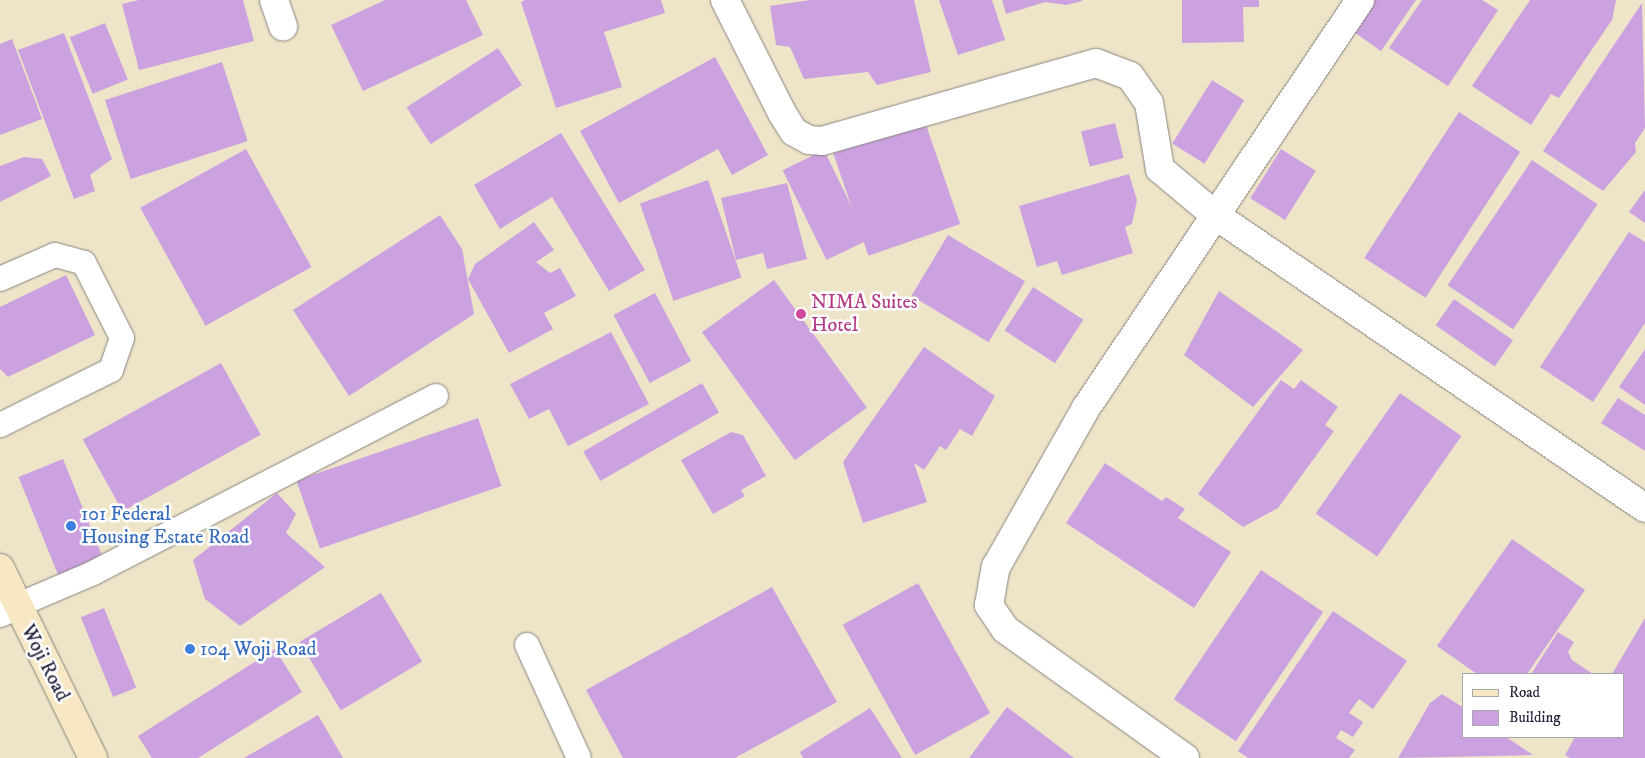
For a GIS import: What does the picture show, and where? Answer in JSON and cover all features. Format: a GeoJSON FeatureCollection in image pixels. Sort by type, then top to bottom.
{"type":"FeatureCollection","features":[{"type":"Feature","properties":{"kind":"main road","name":"Woji Road"},"geometry":{"type":"LineString","coordinates":[[0,568],[8,609],[93,758]]}},
{"type":"Feature","properties":{"kind":"street"},"geometry":{"type":"LineString","coordinates":[[274,0],[283,26]]}},
{"type":"Feature","properties":{"kind":"street"},"geometry":{"type":"LineString","coordinates":[[725,0],[782,113],[794,132],[808,140],[822,142],[1096,64],[1130,76],[1149,103],[1160,170],[1215,215],[1645,508]]}},
{"type":"Feature","properties":{"kind":"street"},"geometry":{"type":"LineString","coordinates":[[1185,758],[1005,629],[990,605],[996,567],[1086,408],[1360,0]]}},
{"type":"Feature","properties":{"kind":"lane"},"geometry":{"type":"LineString","coordinates":[[0,279],[56,255],[84,263],[122,338],[111,370],[0,424]]}},
{"type":"Feature","properties":{"kind":"lane"},"geometry":{"type":"LineString","coordinates":[[8,609],[93,573],[436,396]]}},
{"type":"Feature","properties":{"kind":"lane"},"geometry":{"type":"LineString","coordinates":[[527,645],[579,758]]}},
{"type":"Feature","properties":{"kind":"building"},"geometry":{"type":"Polygon","coordinates":[[[139,0],[243,0],[254,41],[139,70],[122,4],[139,0]]]}},
{"type":"Feature","properties":{"kind":"building"},"geometry":{"type":"Polygon","coordinates":[[[385,0],[466,0],[483,35],[363,91],[331,25],[385,0]]]}},
{"type":"Feature","properties":{"kind":"building"},"geometry":{"type":"Polygon","coordinates":[[[525,0],[661,0],[665,13],[604,32],[622,87],[556,108],[521,2],[525,0]]]}},
{"type":"Feature","properties":{"kind":"building"},"geometry":{"type":"Polygon","coordinates":[[[810,0],[914,0],[931,72],[877,85],[868,72],[804,79],[790,47],[776,45],[770,6],[810,0]]]}},
{"type":"Feature","properties":{"kind":"building"},"geometry":{"type":"Polygon","coordinates":[[[939,0],[992,0],[1005,40],[958,55],[939,0]]]}},
{"type":"Feature","properties":{"kind":"building"},"geometry":{"type":"Polygon","coordinates":[[[1002,0],[1082,1],[1066,5],[1045,2],[1006,14],[1002,0]]]}},
{"type":"Feature","properties":{"kind":"building"},"geometry":{"type":"Polygon","coordinates":[[[1182,0],[1259,0],[1259,7],[1243,7],[1244,42],[1182,43],[1182,0]]]}},
{"type":"Feature","properties":{"kind":"building"},"geometry":{"type":"Polygon","coordinates":[[[1372,0],[1416,0],[1381,51],[1351,30],[1372,0]]]}},
{"type":"Feature","properties":{"kind":"building"},"geometry":{"type":"Polygon","coordinates":[[[1422,0],[1482,0],[1498,10],[1448,86],[1389,48],[1422,0]]]}},
{"type":"Feature","properties":{"kind":"building"},"geometry":{"type":"Polygon","coordinates":[[[1530,0],[1616,0],[1612,20],[1559,98],[1551,94],[1531,125],[1472,86],[1530,0]]]}},
{"type":"Feature","properties":{"kind":"building"},"geometry":{"type":"Polygon","coordinates":[[[1642,3],[1645,128],[1635,143],[1636,152],[1603,191],[1543,151],[1642,3]]]}},
{"type":"Feature","properties":{"kind":"building"},"geometry":{"type":"Polygon","coordinates":[[[105,23],[128,80],[93,94],[70,37],[105,23]]]}},
{"type":"Feature","properties":{"kind":"building"},"geometry":{"type":"Polygon","coordinates":[[[64,33],[112,159],[90,175],[95,191],[74,199],[18,50],[64,33]]]}},
{"type":"Feature","properties":{"kind":"building"},"geometry":{"type":"Polygon","coordinates":[[[12,39],[42,119],[0,135],[0,44],[12,39]]]}},
{"type":"Feature","properties":{"kind":"building"},"geometry":{"type":"Polygon","coordinates":[[[498,48],[522,85],[431,144],[407,107],[498,48]]]}},
{"type":"Feature","properties":{"kind":"building"},"geometry":{"type":"Polygon","coordinates":[[[715,57],[768,155],[732,175],[718,149],[619,203],[580,131],[715,57]]]}},
{"type":"Feature","properties":{"kind":"building"},"geometry":{"type":"Polygon","coordinates":[[[222,62],[248,141],[131,179],[105,100],[222,62]]]}},
{"type":"Feature","properties":{"kind":"building"},"geometry":{"type":"Polygon","coordinates":[[[1212,80],[1244,100],[1204,164],[1172,144],[1212,80]]]}},
{"type":"Feature","properties":{"kind":"building"},"geometry":{"type":"Polygon","coordinates":[[[1459,112],[1520,152],[1425,298],[1364,258],[1459,112]]]}},
{"type":"Feature","properties":{"kind":"building"},"geometry":{"type":"Polygon","coordinates":[[[925,122],[960,224],[868,256],[833,154],[925,122]]]}},
{"type":"Feature","properties":{"kind":"building"},"geometry":{"type":"Polygon","coordinates":[[[1115,123],[1124,158],[1090,166],[1081,131],[1115,123]]]}},
{"type":"Feature","properties":{"kind":"building"},"geometry":{"type":"Polygon","coordinates":[[[561,133],[645,270],[609,291],[552,197],[500,229],[474,185],[561,133]]]}},
{"type":"Feature","properties":{"kind":"building"},"geometry":{"type":"Polygon","coordinates":[[[246,149],[311,267],[206,326],[140,208],[246,149]]]}},
{"type":"Feature","properties":{"kind":"building"},"geometry":{"type":"Polygon","coordinates":[[[1281,149],[1316,171],[1285,220],[1250,198],[1281,149]]]}},
{"type":"Feature","properties":{"kind":"building"},"geometry":{"type":"Polygon","coordinates":[[[824,150],[868,240],[826,260],[783,170],[824,150]]]}},
{"type":"Feature","properties":{"kind":"building"},"geometry":{"type":"Polygon","coordinates":[[[24,157],[42,159],[51,176],[0,202],[0,166],[24,157]]]}},
{"type":"Feature","properties":{"kind":"building"},"geometry":{"type":"Polygon","coordinates":[[[1532,160],[1597,204],[1513,329],[1448,285],[1532,160]]]}},
{"type":"Feature","properties":{"kind":"building"},"geometry":{"type":"Polygon","coordinates":[[[1129,174],[1137,200],[1132,224],[1125,227],[1133,253],[1062,275],[1057,261],[1037,267],[1019,206],[1129,174]]]}},
{"type":"Feature","properties":{"kind":"building"},"geometry":{"type":"Polygon","coordinates":[[[708,180],[742,277],[673,301],[640,203],[708,180]]]}},
{"type":"Feature","properties":{"kind":"building"},"geometry":{"type":"Polygon","coordinates":[[[787,183],[807,259],[767,269],[763,253],[736,260],[721,198],[787,183]]]}},
{"type":"Feature","properties":{"kind":"building"},"geometry":{"type":"Polygon","coordinates":[[[1645,190],[1645,223],[1629,212],[1645,190]]]}},
{"type":"Feature","properties":{"kind":"building"},"geometry":{"type":"Polygon","coordinates":[[[440,215],[462,249],[474,314],[349,396],[293,310],[440,215]]]}},
{"type":"Feature","properties":{"kind":"building"},"geometry":{"type":"Polygon","coordinates":[[[534,222],[554,250],[536,262],[550,273],[560,268],[576,296],[544,313],[553,329],[509,353],[468,279],[475,264],[534,222]]]}},
{"type":"Feature","properties":{"kind":"building"},"geometry":{"type":"Polygon","coordinates":[[[1629,232],[1645,242],[1645,323],[1593,402],[1540,367],[1629,232]]]}},
{"type":"Feature","properties":{"kind":"building"},"geometry":{"type":"Polygon","coordinates":[[[948,235],[1025,281],[989,342],[911,296],[948,235]]]}},
{"type":"Feature","properties":{"kind":"building"},"geometry":{"type":"Polygon","coordinates":[[[66,275],[95,335],[8,377],[0,369],[0,307],[66,275]]]}},
{"type":"Feature","properties":{"kind":"building"},"geometry":{"type":"Polygon","coordinates":[[[774,280],[867,408],[795,460],[702,332],[774,280]]]}},
{"type":"Feature","properties":{"kind":"building"},"geometry":{"type":"Polygon","coordinates":[[[1033,287],[1083,320],[1055,363],[1005,331],[1033,287]]]}},
{"type":"Feature","properties":{"kind":"building"},"geometry":{"type":"Polygon","coordinates":[[[1219,291],[1303,350],[1253,407],[1184,355],[1219,291]]]}},
{"type":"Feature","properties":{"kind":"building"},"geometry":{"type":"Polygon","coordinates":[[[655,293],[691,361],[650,383],[614,315],[655,293]]]}},
{"type":"Feature","properties":{"kind":"building"},"geometry":{"type":"Polygon","coordinates":[[[1454,299],[1513,340],[1495,367],[1436,325],[1454,299]]]}},
{"type":"Feature","properties":{"kind":"building"},"geometry":{"type":"Polygon","coordinates":[[[611,332],[649,404],[568,446],[549,409],[529,419],[510,384],[611,332]]]}},
{"type":"Feature","properties":{"kind":"building"},"geometry":{"type":"Polygon","coordinates":[[[924,347],[995,396],[972,436],[960,429],[946,450],[940,446],[924,470],[914,463],[927,502],[863,523],[843,462],[924,347]]]}},
{"type":"Feature","properties":{"kind":"building"},"geometry":{"type":"Polygon","coordinates":[[[1645,349],[1645,405],[1619,387],[1645,349]]]}},
{"type":"Feature","properties":{"kind":"building"},"geometry":{"type":"Polygon","coordinates":[[[221,363],[261,435],[123,511],[83,440],[221,363]]]}},
{"type":"Feature","properties":{"kind":"building"},"geometry":{"type":"Polygon","coordinates":[[[1281,380],[1294,389],[1301,380],[1338,407],[1325,425],[1334,431],[1278,508],[1243,527],[1198,494],[1281,380]]]}},
{"type":"Feature","properties":{"kind":"building"},"geometry":{"type":"Polygon","coordinates":[[[702,383],[719,412],[600,481],[583,452],[702,383]]]}},
{"type":"Feature","properties":{"kind":"building"},"geometry":{"type":"Polygon","coordinates":[[[1400,393],[1461,436],[1377,556],[1316,513],[1400,393]]]}},
{"type":"Feature","properties":{"kind":"building"},"geometry":{"type":"Polygon","coordinates":[[[1618,398],[1645,415],[1645,451],[1601,423],[1618,398]]]}},
{"type":"Feature","properties":{"kind":"building"},"geometry":{"type":"Polygon","coordinates":[[[478,418],[501,486],[320,549],[296,481],[478,418]]]}},
{"type":"Feature","properties":{"kind":"building"},"geometry":{"type":"Polygon","coordinates":[[[731,432],[743,435],[766,476],[741,490],[745,496],[713,514],[681,460],[731,432]]]}},
{"type":"Feature","properties":{"kind":"building"},"geometry":{"type":"Polygon","coordinates":[[[63,459],[105,564],[61,582],[18,477],[63,459]]]}},
{"type":"Feature","properties":{"kind":"building"},"geometry":{"type":"Polygon","coordinates":[[[1105,463],[1162,501],[1166,497],[1185,509],[1178,518],[1231,552],[1194,608],[1066,523],[1105,463]]]}},
{"type":"Feature","properties":{"kind":"building"},"geometry":{"type":"Polygon","coordinates":[[[277,493],[296,514],[286,533],[325,567],[240,626],[205,599],[193,560],[277,493]]]}},
{"type":"Feature","properties":{"kind":"building"},"geometry":{"type":"Polygon","coordinates":[[[1512,539],[1585,590],[1528,673],[1476,673],[1437,646],[1512,539]]]}},
{"type":"Feature","properties":{"kind":"building"},"geometry":{"type":"Polygon","coordinates":[[[1261,570],[1323,612],[1236,741],[1174,699],[1261,570]]]}},
{"type":"Feature","properties":{"kind":"building"},"geometry":{"type":"Polygon","coordinates":[[[918,583],[990,713],[915,755],[843,625],[918,583]]]}},
{"type":"Feature","properties":{"kind":"building"},"geometry":{"type":"Polygon","coordinates":[[[772,587],[837,702],[735,758],[623,758],[586,690],[772,587]]]}},
{"type":"Feature","properties":{"kind":"building"},"geometry":{"type":"Polygon","coordinates":[[[381,593],[422,662],[341,711],[300,642],[381,593]]]}},
{"type":"Feature","properties":{"kind":"building"},"geometry":{"type":"Polygon","coordinates":[[[104,608],[136,688],[113,697],[81,617],[104,608]]]}},
{"type":"Feature","properties":{"kind":"building"},"geometry":{"type":"Polygon","coordinates":[[[1333,611],[1407,661],[1373,709],[1359,699],[1349,713],[1363,722],[1353,737],[1341,730],[1336,738],[1355,750],[1349,758],[1248,758],[1238,751],[1333,611]]]}},
{"type":"Feature","properties":{"kind":"building"},"geometry":{"type":"Polygon","coordinates":[[[1645,618],[1645,758],[1570,758],[1565,755],[1574,738],[1625,738],[1625,673],[1613,673],[1645,618]]]}},
{"type":"Feature","properties":{"kind":"building"},"geometry":{"type":"Polygon","coordinates":[[[1558,632],[1574,642],[1568,652],[1572,660],[1592,673],[1532,673],[1558,632]]]}},
{"type":"Feature","properties":{"kind":"building"},"geometry":{"type":"Polygon","coordinates":[[[275,649],[302,692],[198,758],[152,758],[138,736],[275,649]]]}},
{"type":"Feature","properties":{"kind":"building"},"geometry":{"type":"Polygon","coordinates":[[[1442,694],[1462,707],[1462,738],[1508,738],[1533,755],[1398,758],[1430,703],[1442,694]]]}},
{"type":"Feature","properties":{"kind":"building"},"geometry":{"type":"Polygon","coordinates":[[[1007,707],[1074,758],[969,758],[1007,707]]]}},
{"type":"Feature","properties":{"kind":"building"},"geometry":{"type":"Polygon","coordinates":[[[870,708],[902,758],[803,758],[800,752],[870,708]]]}},
{"type":"Feature","properties":{"kind":"building"},"geometry":{"type":"Polygon","coordinates":[[[318,715],[343,758],[244,758],[318,715]]]}},
{"type":"Feature","properties":{"kind":"place","name":"NIMA Suites Hotel"},"geometry":{"type":"Point","coordinates":[801,314]}},
{"type":"Feature","properties":{"kind":"place","name":"101 Federal Housing Estate Road"},"geometry":{"type":"Point","coordinates":[71,526]}},
{"type":"Feature","properties":{"kind":"place","name":"104 Woji Road"},"geometry":{"type":"Point","coordinates":[190,649]}}]}
